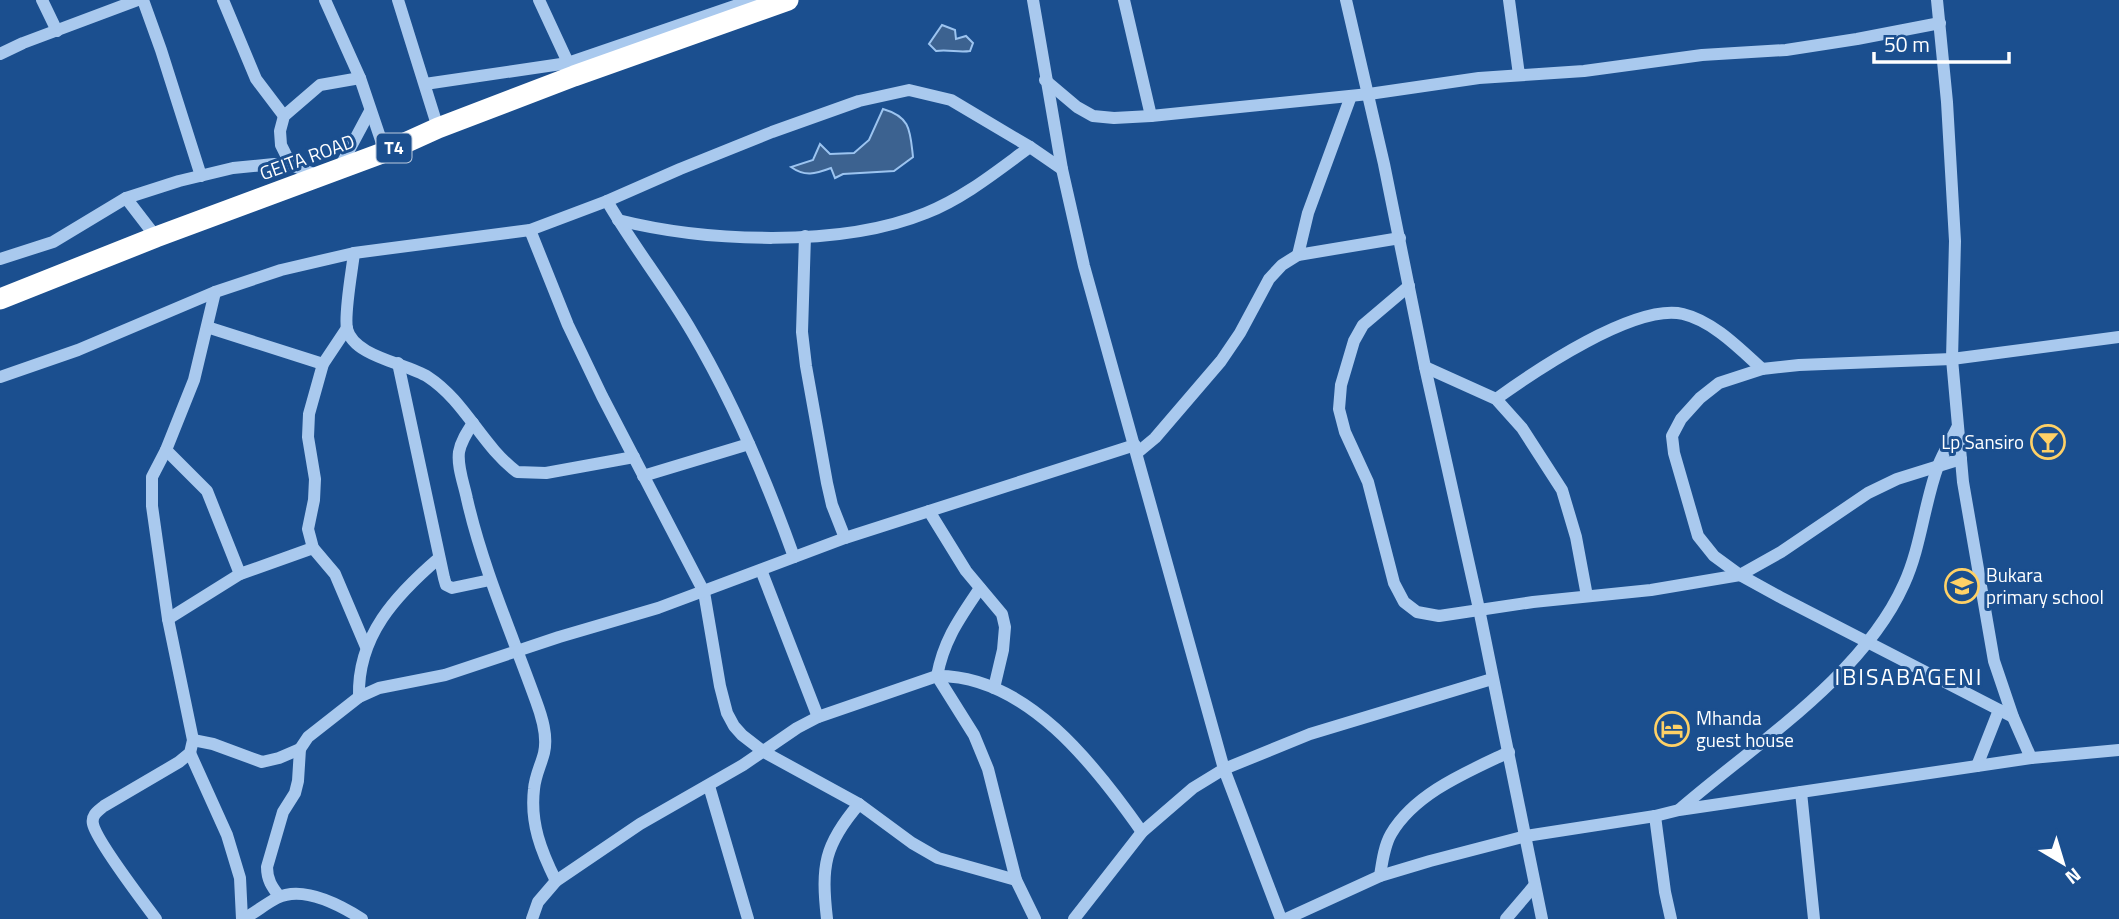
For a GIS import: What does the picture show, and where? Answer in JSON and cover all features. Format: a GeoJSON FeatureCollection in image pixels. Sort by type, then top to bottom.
{"type":"FeatureCollection","features":[{"type":"Feature","properties":{"kind":"highway","name":"GEITA ROAD"},"geometry":{"type":"LineString","coordinates":[[3,296],[385,152],[571,69],[788,0]]}},
{"type":"Feature","properties":{"kind":"street"},"geometry":{"type":"LineString","coordinates":[[42,0],[57,31]]}},
{"type":"Feature","properties":{"kind":"street"},"geometry":{"type":"LineString","coordinates":[[0,54],[141,0],[166,62],[201,176]]}},
{"type":"Feature","properties":{"kind":"street"},"geometry":{"type":"LineString","coordinates":[[223,0],[256,79],[285,116]]}},
{"type":"Feature","properties":{"kind":"street"},"geometry":{"type":"LineString","coordinates":[[325,0],[360,78],[385,152]]}},
{"type":"Feature","properties":{"kind":"street"},"geometry":{"type":"LineString","coordinates":[[398,0],[438,128]]}},
{"type":"Feature","properties":{"kind":"street"},"geometry":{"type":"LineString","coordinates":[[539,0],[571,69]]}},
{"type":"Feature","properties":{"kind":"street"},"geometry":{"type":"LineString","coordinates":[[425,84],[571,69],[752,0]]}},
{"type":"Feature","properties":{"kind":"street"},"geometry":{"type":"LineString","coordinates":[[1033,0],[1062,169],[1084,266],[1224,769],[1283,919],[1380,876],[1526,836],[1679,810],[2031,758],[2119,750]]}},
{"type":"Feature","properties":{"kind":"street"},"geometry":{"type":"LineString","coordinates":[[1124,0],[1152,116]]}},
{"type":"Feature","properties":{"kind":"street"},"geometry":{"type":"LineString","coordinates":[[1346,0],[1400,238],[1542,919]]}},
{"type":"Feature","properties":{"kind":"street"},"geometry":{"type":"LineString","coordinates":[[1509,0],[1519,75]]}},
{"type":"Feature","properties":{"kind":"street"},"geometry":{"type":"LineString","coordinates":[[1937,0],[1955,241],[1952,359],[1961,459],[1994,661],[2012,717],[2031,758]]}},
{"type":"Feature","properties":{"kind":"street"},"geometry":{"type":"LineString","coordinates":[[1045,80],[1077,107],[1093,116],[1152,116],[1369,94],[1519,75],[1584,71],[1702,55],[1786,50],[1940,23]]}},
{"type":"Feature","properties":{"kind":"street"},"geometry":{"type":"LineString","coordinates":[[290,165],[281,145],[280,131],[285,116],[320,85],[360,78]]}},
{"type":"Feature","properties":{"kind":"street"},"geometry":{"type":"LineString","coordinates":[[0,377],[78,350],[215,292],[281,270],[354,253],[530,230],[772,132],[859,101],[909,90],[951,100],[1062,169]]}},
{"type":"Feature","properties":{"kind":"street"},"geometry":{"type":"LineString","coordinates":[[1298,255],[1308,213],[1351,96]]}},
{"type":"Feature","properties":{"kind":"street"},"geometry":{"type":"LineString","coordinates":[[0,260],[53,242],[126,198],[201,176],[253,165],[290,165],[329,173],[370,111]]}},
{"type":"Feature","properties":{"kind":"street"},"geometry":{"type":"LineString","coordinates":[[618,220],[651,228],[769,238],[880,226],[925,214],[955,198],[1030,147]]}},
{"type":"Feature","properties":{"kind":"street"},"geometry":{"type":"LineString","coordinates":[[126,198],[156,237]]}},
{"type":"Feature","properties":{"kind":"street"},"geometry":{"type":"LineString","coordinates":[[607,201],[691,330],[728,396],[774,502],[794,557]]}},
{"type":"Feature","properties":{"kind":"street"},"geometry":{"type":"LineString","coordinates":[[530,230],[568,326],[704,592],[727,713],[742,736],[764,752],[859,804],[912,843],[938,858],[1016,880]]}},
{"type":"Feature","properties":{"kind":"street"},"geometry":{"type":"LineString","coordinates":[[805,236],[802,332],[806,366],[832,505],[845,537]]}},
{"type":"Feature","properties":{"kind":"street"},"geometry":{"type":"LineString","coordinates":[[156,919],[104,845],[93,825],[93,819],[95,813],[104,806],[179,762],[191,746],[214,744],[262,762],[279,758],[300,748],[308,737],[359,697],[392,684],[445,675],[704,592],[845,537],[1136,449],[1162,429],[1221,361],[1240,333],[1269,279],[1282,265],[1298,255],[1400,238]]}},
{"type":"Feature","properties":{"kind":"street"},"geometry":{"type":"LineString","coordinates":[[354,253],[347,328],[323,364],[309,414],[308,437],[315,479],[308,529],[313,548],[335,574],[366,647]]}},
{"type":"Feature","properties":{"kind":"street"},"geometry":{"type":"LineString","coordinates":[[1409,286],[1363,326],[1354,341],[1341,385],[1339,409],[1345,432],[1368,482],[1394,583],[1404,602],[1417,612],[1439,616],[1651,590],[1740,575],[1781,552],[1868,493],[1897,479],[1961,459]]}},
{"type":"Feature","properties":{"kind":"street"},"geometry":{"type":"LineString","coordinates":[[215,292],[194,380],[166,450],[152,477],[152,497],[169,619],[191,746],[227,835],[240,878],[243,919],[279,896],[306,895],[326,900],[362,919]]}},
{"type":"Feature","properties":{"kind":"street"},"geometry":{"type":"LineString","coordinates":[[1496,399],[1519,382],[1610,330],[1640,318],[1663,314],[1681,313],[1697,319],[1735,345],[1762,369]]}},
{"type":"Feature","properties":{"kind":"street"},"geometry":{"type":"LineString","coordinates":[[207,327],[323,364]]}},
{"type":"Feature","properties":{"kind":"street"},"geometry":{"type":"LineString","coordinates":[[347,328],[354,341],[365,351],[429,378],[449,395],[496,452],[517,472],[546,473],[634,457]]}},
{"type":"Feature","properties":{"kind":"street"},"geometry":{"type":"LineString","coordinates":[[2012,717],[1740,575],[1714,556],[1698,536],[1674,453],[1672,436],[1681,419],[1700,398],[1719,383],[1762,369],[1952,359],[2119,337]]}},
{"type":"Feature","properties":{"kind":"street"},"geometry":{"type":"LineString","coordinates":[[397,363],[443,578],[446,585],[452,588],[490,580]]}},
{"type":"Feature","properties":{"kind":"street"},"geometry":{"type":"LineString","coordinates":[[1425,367],[1496,399],[1522,428],[1562,490],[1576,537],[1587,596]]}},
{"type":"Feature","properties":{"kind":"street"},"geometry":{"type":"LineString","coordinates":[[473,423],[461,446],[460,469],[471,519],[490,580],[540,713],[546,736],[534,787],[533,806],[536,833],[556,881]]}},
{"type":"Feature","properties":{"kind":"street"},"geometry":{"type":"LineString","coordinates":[[1679,810],[1818,694],[1867,643],[1888,615],[1905,582],[1939,465],[1958,428]]}},
{"type":"Feature","properties":{"kind":"street"},"geometry":{"type":"LineString","coordinates":[[643,476],[749,444]]}},
{"type":"Feature","properties":{"kind":"street"},"geometry":{"type":"LineString","coordinates":[[166,450],[207,491],[240,574]]}},
{"type":"Feature","properties":{"kind":"street"},"geometry":{"type":"LineString","coordinates":[[941,529],[951,504]]}},
{"type":"Feature","properties":{"kind":"street"},"geometry":{"type":"LineString","coordinates":[[929,511],[966,571],[1002,614],[1005,626],[1003,650],[994,688]]}},
{"type":"Feature","properties":{"kind":"street"},"geometry":{"type":"LineString","coordinates":[[169,619],[240,574],[313,548]]}},
{"type":"Feature","properties":{"kind":"street"},"geometry":{"type":"LineString","coordinates":[[359,697],[366,647],[381,619],[395,598],[439,558]]}},
{"type":"Feature","properties":{"kind":"street"},"geometry":{"type":"LineString","coordinates":[[761,570],[818,717]]}},
{"type":"Feature","properties":{"kind":"street"},"geometry":{"type":"LineString","coordinates":[[980,588],[949,635],[937,676],[974,735],[988,769],[1016,880],[1035,919]]}},
{"type":"Feature","properties":{"kind":"street"},"geometry":{"type":"LineString","coordinates":[[532,919],[538,902],[556,881],[640,824],[709,786],[797,729],[818,717],[937,676],[972,679],[994,688],[1045,720],[1096,769],[1142,832]]}},
{"type":"Feature","properties":{"kind":"street"},"geometry":{"type":"LineString","coordinates":[[1074,919],[1142,832],[1193,788],[1224,769],[1310,734],[1492,679]]}},
{"type":"Feature","properties":{"kind":"street"},"geometry":{"type":"LineString","coordinates":[[1977,766],[1999,710]]}},
{"type":"Feature","properties":{"kind":"street"},"geometry":{"type":"LineString","coordinates":[[279,896],[271,886],[267,867],[282,812],[295,793],[300,748]]}},
{"type":"Feature","properties":{"kind":"street"},"geometry":{"type":"LineString","coordinates":[[1380,876],[1390,836],[1407,814],[1427,797],[1460,776],[1509,752]]}},
{"type":"Feature","properties":{"kind":"street"},"geometry":{"type":"LineString","coordinates":[[709,786],[748,919]]}},
{"type":"Feature","properties":{"kind":"street"},"geometry":{"type":"LineString","coordinates":[[1801,792],[1814,919]]}},
{"type":"Feature","properties":{"kind":"street"},"geometry":{"type":"LineString","coordinates":[[827,919],[825,869],[830,846],[839,828],[859,804]]}},
{"type":"Feature","properties":{"kind":"street"},"geometry":{"type":"LineString","coordinates":[[1655,816],[1671,919]]}},
{"type":"Feature","properties":{"kind":"street"},"geometry":{"type":"LineString","coordinates":[[1506,919],[1534,886]]}},
{"type":"Feature","properties":{"kind":"water"},"geometry":{"type":"Polygon","coordinates":[[[942,25],[955,30],[956,39],[966,36],[973,43],[970,51],[936,51],[929,44],[942,25]]]}},
{"type":"Feature","properties":{"kind":"water"},"geometry":{"type":"Polygon","coordinates":[[[883,109],[904,121],[911,140],[913,157],[894,171],[843,174],[835,178],[831,168],[810,174],[791,167],[813,160],[820,144],[830,154],[854,153],[869,140],[883,109]]]}},
{"type":"Feature","properties":{"kind":"place","name":"Lp Sansiro"},"geometry":{"type":"Point","coordinates":[2048,442]}},
{"type":"Feature","properties":{"kind":"place","name":"Bukara primary school"},"geometry":{"type":"Point","coordinates":[1962,586]}},
{"type":"Feature","properties":{"kind":"place","name":"Mhanda guest house"},"geometry":{"type":"Point","coordinates":[1672,729]}},
{"type":"Feature","properties":{"kind":"district","name":"IBISABAGENI"},"geometry":{"type":"Point","coordinates":[1909,677]}}]}
